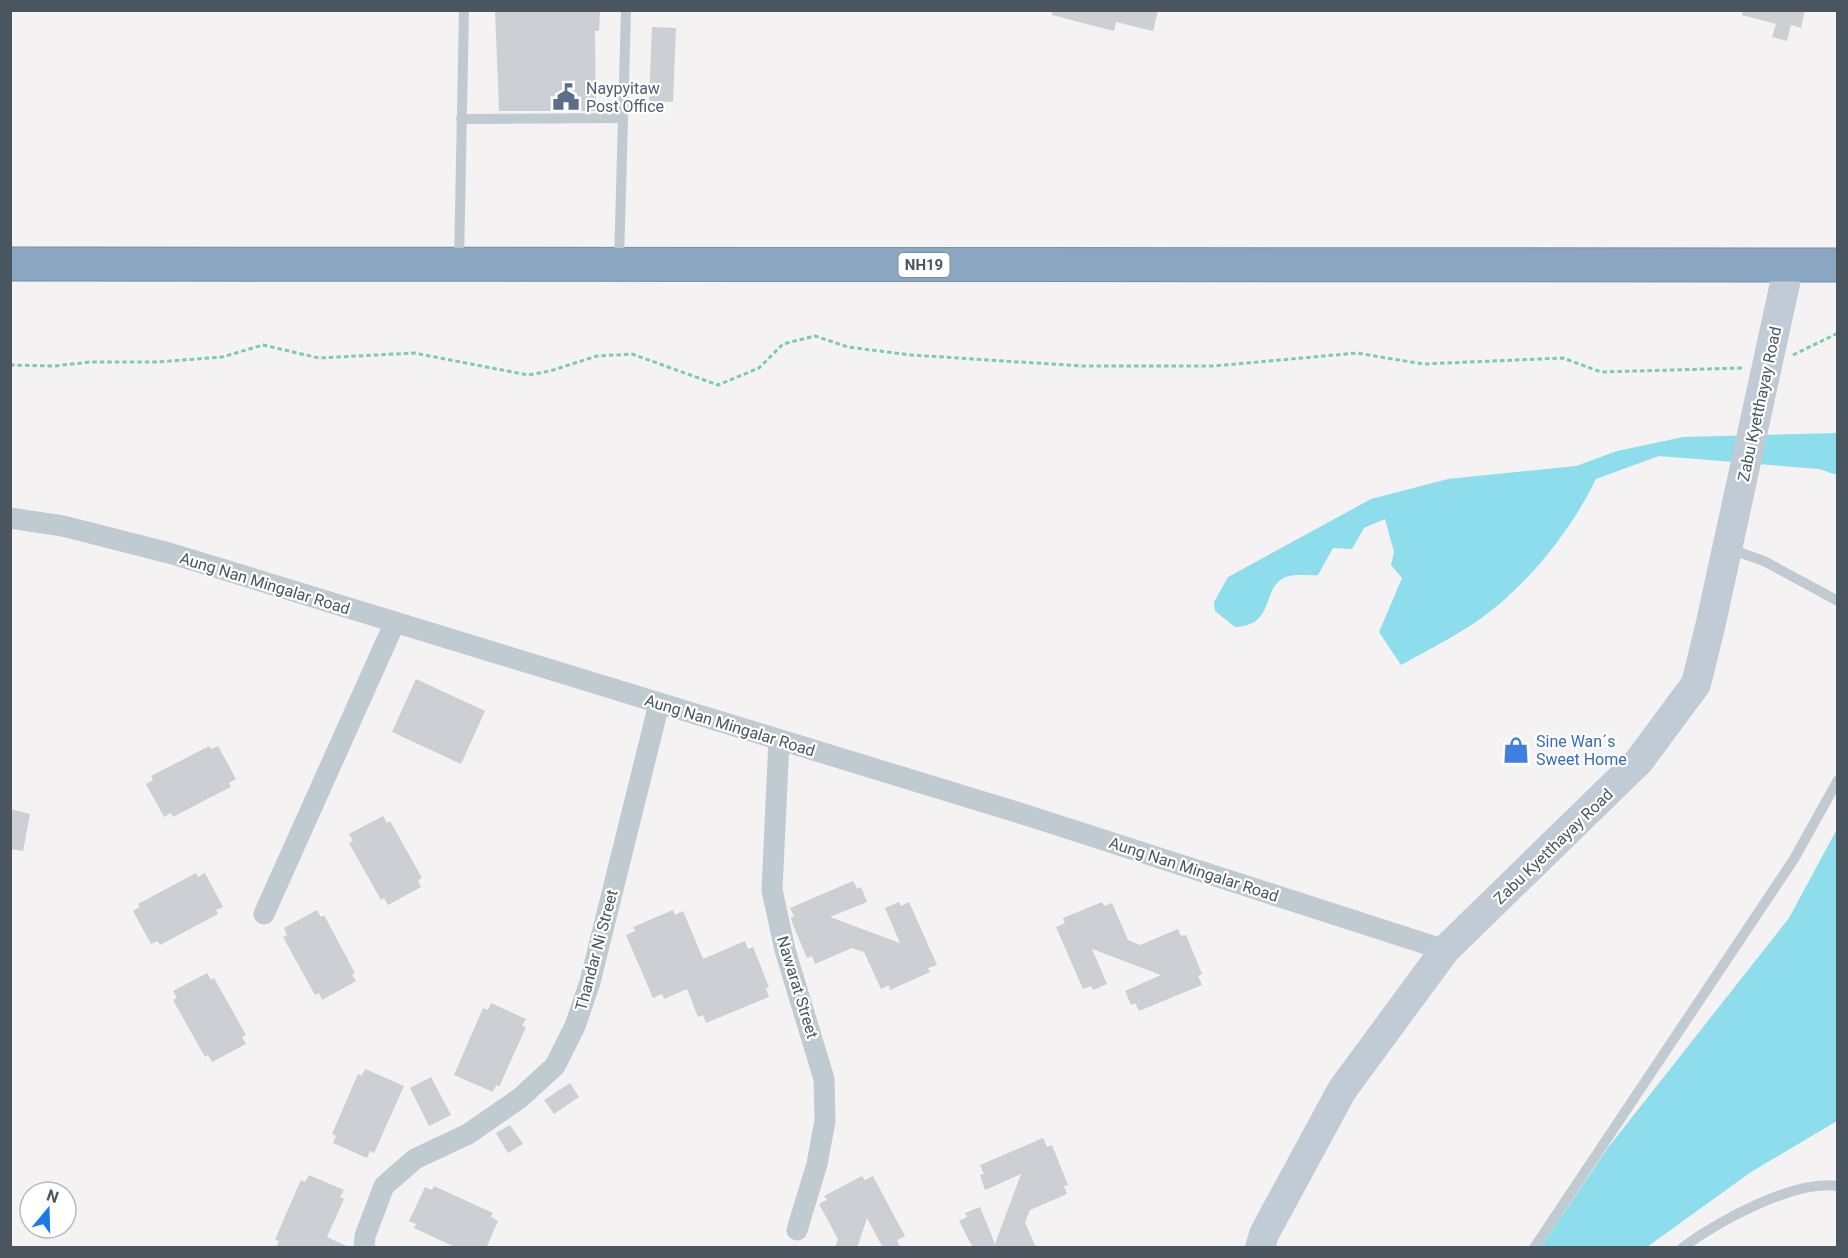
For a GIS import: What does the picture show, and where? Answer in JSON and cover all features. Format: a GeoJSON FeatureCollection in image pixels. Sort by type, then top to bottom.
{"type":"FeatureCollection","features":[{"type":"Feature","properties":{"kind":"highway","name":"NH19"},"geometry":{"type":"LineString","coordinates":[[10,264],[1838,265]]}},
{"type":"Feature","properties":{"kind":"main road","name":"Zabu Kyetthayay Road"},"geometry":{"type":"LineString","coordinates":[[1260,1248],[1263,1234],[1342,1089],[1445,950],[1640,761],[1695,684],[1728,548],[1789,266]]}},
{"type":"Feature","properties":{"kind":"street","name":"Aung Nan Mingalar Road"},"geometry":{"type":"LineString","coordinates":[[10,518],[63,526],[169,553],[1026,815],[1445,950]]}},
{"type":"Feature","properties":{"kind":"street"},"geometry":{"type":"LineString","coordinates":[[264,914],[395,622]]}},
{"type":"Feature","properties":{"kind":"street","name":"Thandar Ni Street"},"geometry":{"type":"LineString","coordinates":[[364,1248],[365,1236],[384,1186],[415,1159],[468,1134],[520,1098],[555,1066],[575,1026],[590,982],[659,704]]}},
{"type":"Feature","properties":{"kind":"street","name":"Nawarat Street"},"geometry":{"type":"LineString","coordinates":[[779,740],[772,890],[784,950],[824,1079],[825,1121],[817,1164],[797,1230]]}},
{"type":"Feature","properties":{"kind":"lane"},"geometry":{"type":"LineString","coordinates":[[459,264],[464,10]]}},
{"type":"Feature","properties":{"kind":"lane"},"geometry":{"type":"LineString","coordinates":[[619,264],[626,10]]}},
{"type":"Feature","properties":{"kind":"lane"},"geometry":{"type":"LineString","coordinates":[[461,119],[623,118]]}},
{"type":"Feature","properties":{"kind":"lane"},"geometry":{"type":"LineString","coordinates":[[1728,548],[1764,561],[1838,601]]}},
{"type":"Feature","properties":{"kind":"lane"},"geometry":{"type":"LineString","coordinates":[[1534,1248],[1794,859],[1838,780]]}},
{"type":"Feature","properties":{"kind":"lane"},"geometry":{"type":"LineString","coordinates":[[1682,1248],[1700,1234],[1758,1205],[1799,1189],[1825,1184],[1838,1186]]}},
{"type":"Feature","properties":{"kind":"path"},"geometry":{"type":"LineString","coordinates":[[10,365],[54,366],[90,362],[157,362],[222,357],[264,345],[319,358],[414,353],[528,375],[550,371],[597,356],[632,354],[718,385],[759,368],[783,344],[815,336],[848,347],[911,356],[1082,366],[1214,366],[1357,353],[1423,364],[1563,358],[1601,372],[1767,368],[1838,333]]}},
{"type":"Feature","properties":{"kind":"water"},"geometry":{"type":"Polygon","coordinates":[[[1837,433],[1837,475],[1819,469],[1659,456],[1596,479],[1572,521],[1541,563],[1523,582],[1485,615],[1457,634],[1401,665],[1379,632],[1402,578],[1391,565],[1394,552],[1385,519],[1364,528],[1352,549],[1333,548],[1318,575],[1292,575],[1280,580],[1274,587],[1263,613],[1248,625],[1235,627],[1215,611],[1214,602],[1228,577],[1371,499],[1448,479],[1576,466],[1617,451],[1683,437],[1837,433]]]}},
{"type":"Feature","properties":{"kind":"water"},"geometry":{"type":"Polygon","coordinates":[[[1837,829],[1837,1121],[1751,1172],[1647,1247],[1540,1248],[1607,1149],[1789,918],[1837,829]]]}},
{"type":"Feature","properties":{"kind":"building"},"geometry":{"type":"Polygon","coordinates":[[[495,10],[600,10],[599,31],[595,31],[596,111],[499,111],[495,10]]]}},
{"type":"Feature","properties":{"kind":"building"},"geometry":{"type":"Polygon","coordinates":[[[1052,10],[1158,10],[1153,31],[1116,22],[1114,31],[1052,15],[1052,10]]]}},
{"type":"Feature","properties":{"kind":"building"},"geometry":{"type":"Polygon","coordinates":[[[1743,10],[1805,10],[1801,28],[1791,25],[1787,41],[1772,37],[1776,24],[1742,15],[1743,10]]]}},
{"type":"Feature","properties":{"kind":"building"},"geometry":{"type":"Polygon","coordinates":[[[652,27],[676,28],[673,102],[649,101],[652,27]]]}},
{"type":"Feature","properties":{"kind":"building"},"geometry":{"type":"Polygon","coordinates":[[[416,679],[485,711],[461,764],[392,732],[416,679]]]}},
{"type":"Feature","properties":{"kind":"building"},"geometry":{"type":"Polygon","coordinates":[[[209,746],[211,749],[218,746],[236,779],[229,783],[231,787],[173,817],[171,813],[164,817],[146,784],[153,780],[151,776],[209,746]]]}},
{"type":"Feature","properties":{"kind":"building"},"geometry":{"type":"Polygon","coordinates":[[[10,809],[30,814],[23,851],[10,849],[10,809]]]}},
{"type":"Feature","properties":{"kind":"building"},"geometry":{"type":"Polygon","coordinates":[[[383,816],[387,823],[390,821],[422,878],[418,880],[421,887],[388,905],[384,898],[381,900],[349,843],[353,841],[349,834],[383,816]]]}},
{"type":"Feature","properties":{"kind":"building"},"geometry":{"type":"Polygon","coordinates":[[[196,873],[198,877],[205,873],[223,907],[216,910],[218,914],[160,945],[158,941],[151,944],[133,911],[140,907],[138,904],[196,873]]]}},
{"type":"Feature","properties":{"kind":"building"},"geometry":{"type":"Polygon","coordinates":[[[853,881],[857,889],[861,887],[867,902],[830,917],[900,943],[885,908],[899,902],[901,906],[909,902],[937,965],[928,968],[930,972],[890,990],[889,985],[881,989],[864,952],[852,948],[815,964],[812,956],[807,958],[793,925],[791,918],[794,916],[790,908],[853,881]]]}},
{"type":"Feature","properties":{"kind":"building"},"geometry":{"type":"Polygon","coordinates":[[[1102,902],[1104,906],[1112,903],[1128,940],[1140,945],[1178,929],[1181,936],[1186,935],[1202,974],[1198,976],[1202,985],[1139,1011],[1135,1003],[1131,1005],[1125,991],[1161,975],[1092,949],[1107,984],[1093,990],[1091,986],[1083,989],[1056,927],[1065,923],[1063,918],[1102,902]]]}},
{"type":"Feature","properties":{"kind":"building"},"geometry":{"type":"Polygon","coordinates":[[[317,910],[321,917],[324,915],[355,973],[352,975],[356,981],[322,1000],[319,993],[315,995],[283,937],[287,935],[284,928],[317,910]]]}},
{"type":"Feature","properties":{"kind":"building"},"geometry":{"type":"Polygon","coordinates":[[[673,910],[675,915],[683,911],[703,959],[745,941],[748,949],[753,947],[769,987],[766,988],[769,997],[706,1023],[703,1015],[698,1017],[687,989],[664,999],[662,994],[653,998],[626,935],[635,931],[633,927],[673,910]]]}},
{"type":"Feature","properties":{"kind":"building"},"geometry":{"type":"Polygon","coordinates":[[[207,973],[211,980],[214,978],[246,1035],[242,1037],[246,1044],[212,1062],[208,1055],[205,1057],[173,1000],[177,998],[173,991],[207,973]]]}},
{"type":"Feature","properties":{"kind":"building"},"geometry":{"type":"Polygon","coordinates":[[[491,1003],[526,1019],[522,1026],[526,1027],[499,1087],[496,1085],[493,1092],[454,1075],[483,1008],[488,1010],[491,1003]]]}},
{"type":"Feature","properties":{"kind":"building"},"geometry":{"type":"Polygon","coordinates":[[[365,1069],[404,1086],[374,1153],[370,1151],[367,1158],[333,1143],[336,1136],[332,1134],[358,1074],[362,1076],[365,1069]]]}},
{"type":"Feature","properties":{"kind":"building"},"geometry":{"type":"Polygon","coordinates":[[[431,1077],[451,1115],[429,1126],[410,1088],[431,1077]]]}},
{"type":"Feature","properties":{"kind":"building"},"geometry":{"type":"Polygon","coordinates":[[[570,1083],[579,1097],[554,1114],[544,1100],[570,1083]]]}},
{"type":"Feature","properties":{"kind":"building"},"geometry":{"type":"Polygon","coordinates":[[[510,1125],[523,1144],[508,1153],[496,1133],[510,1125]]]}},
{"type":"Feature","properties":{"kind":"building"},"geometry":{"type":"Polygon","coordinates":[[[1043,1138],[1047,1147],[1052,1145],[1068,1185],[1064,1186],[1067,1194],[1030,1210],[1025,1222],[1036,1248],[973,1248],[959,1221],[967,1217],[965,1213],[980,1207],[995,1244],[1021,1174],[985,1190],[980,1175],[984,1174],[980,1165],[1043,1138]]]}},
{"type":"Feature","properties":{"kind":"building"},"geometry":{"type":"Polygon","coordinates":[[[309,1175],[344,1190],[340,1197],[344,1199],[327,1237],[351,1248],[276,1248],[279,1241],[275,1240],[301,1180],[305,1182],[309,1175]]]}},
{"type":"Feature","properties":{"kind":"building"},"geometry":{"type":"Polygon","coordinates":[[[862,1176],[865,1180],[873,1176],[905,1236],[897,1240],[900,1248],[883,1248],[867,1218],[857,1248],[835,1248],[838,1239],[819,1204],[827,1200],[824,1196],[862,1176]]]}},
{"type":"Feature","properties":{"kind":"building"},"geometry":{"type":"Polygon","coordinates":[[[434,1186],[493,1213],[491,1217],[498,1221],[486,1248],[457,1248],[414,1228],[416,1224],[409,1221],[425,1187],[432,1190],[434,1186]]]}},
{"type":"Feature","properties":{"kind":"place","name":"Naypyitaw Post Office"},"geometry":{"type":"Point","coordinates":[566,97]}},
{"type":"Feature","properties":{"kind":"place","name":"Sine Wan´s Sweet Home"},"geometry":{"type":"Point","coordinates":[1516,750]}}]}
